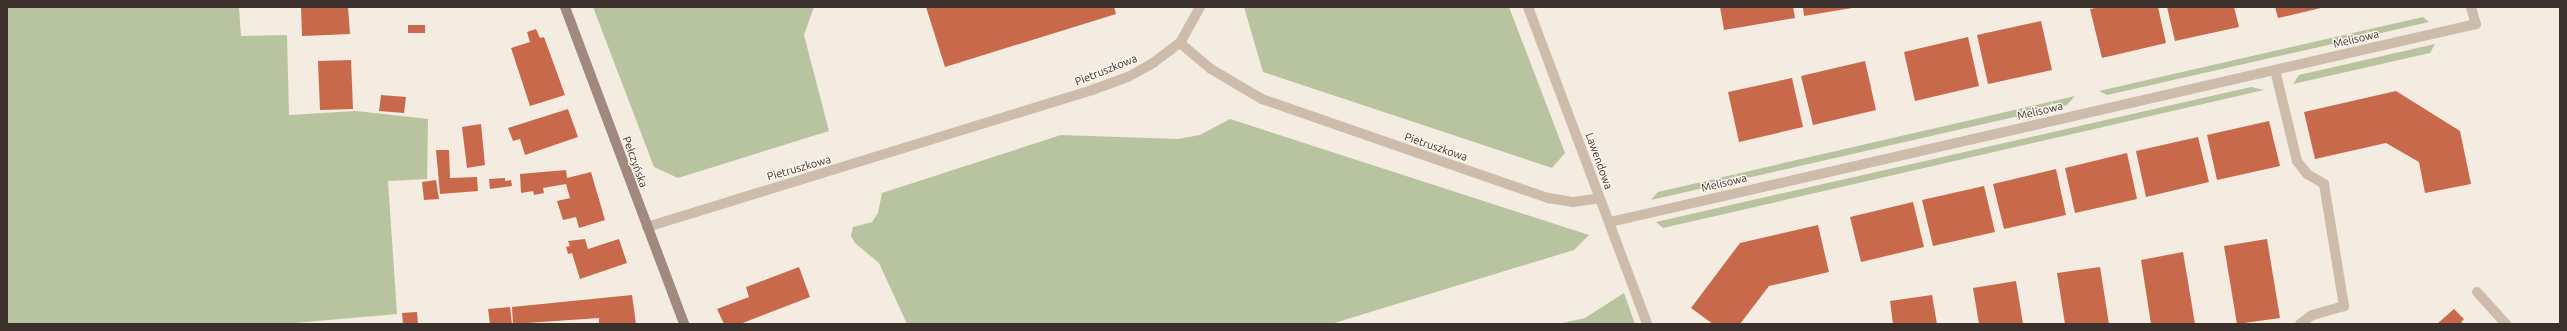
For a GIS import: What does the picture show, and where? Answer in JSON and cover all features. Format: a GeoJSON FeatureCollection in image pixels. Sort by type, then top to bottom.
{"type":"FeatureCollection","features":[{"type":"Feature","properties":{"kind":"main road","name":"Pełczyńska"},"geometry":{"type":"LineString","coordinates":[[566,7],[684,324]]}},
{"type":"Feature","properties":{"kind":"street"},"geometry":{"type":"LineString","coordinates":[[1180,43],[1200,7]]}},
{"type":"Feature","properties":{"kind":"street","name":"Lawendowa"},"geometry":{"type":"LineString","coordinates":[[1528,7],[1648,324]]}},
{"type":"Feature","properties":{"kind":"street","name":"Melisowa"},"geometry":{"type":"LineString","coordinates":[[1610,222],[2476,24],[2471,7]]}},
{"type":"Feature","properties":{"kind":"street","name":"Pietruszkowa"},"geometry":{"type":"LineString","coordinates":[[647,227],[1092,90],[1140,70],[1180,43],[1211,69],[1262,99],[1548,198],[1573,202],[1600,198]]}},
{"type":"Feature","properties":{"kind":"street"},"geometry":{"type":"LineString","coordinates":[[2275,70],[2297,161],[2307,174],[2324,184],[2344,306],[2312,315],[2300,324]]}},
{"type":"Feature","properties":{"kind":"street"},"geometry":{"type":"LineString","coordinates":[[2477,292],[2506,324]]}},
{"type":"Feature","properties":{"kind":"green space"},"geometry":{"type":"Polygon","coordinates":[[[7,7],[239,7],[241,36],[287,35],[289,115],[356,111],[428,119],[427,179],[388,181],[397,314],[283,324],[7,324],[7,7]]]}},
{"type":"Feature","properties":{"kind":"green space"},"geometry":{"type":"Polygon","coordinates":[[[593,7],[814,7],[804,35],[829,131],[678,178],[654,167],[593,7]]]}},
{"type":"Feature","properties":{"kind":"green space"},"geometry":{"type":"Polygon","coordinates":[[[1244,7],[1509,7],[1565,153],[1552,168],[1263,72],[1244,7]]]}},
{"type":"Feature","properties":{"kind":"green space"},"geometry":{"type":"Polygon","coordinates":[[[2423,17],[2429,22],[2107,95],[2099,91],[2423,17]]]}},
{"type":"Feature","properties":{"kind":"green space"},"geometry":{"type":"Polygon","coordinates":[[[2435,44],[2430,53],[2293,84],[2299,75],[2435,44]]]}},
{"type":"Feature","properties":{"kind":"green space"},"geometry":{"type":"Polygon","coordinates":[[[2251,87],[2264,90],[1663,228],[1656,222],[2251,87]]]}},
{"type":"Feature","properties":{"kind":"green space"},"geometry":{"type":"Polygon","coordinates":[[[2075,96],[2067,105],[1651,200],[1658,192],[2075,96]]]}},
{"type":"Feature","properties":{"kind":"green space"},"geometry":{"type":"Polygon","coordinates":[[[1230,119],[1589,235],[1574,250],[1331,324],[907,324],[879,263],[855,243],[851,236],[853,227],[872,222],[878,213],[882,193],[1061,135],[1178,139],[1200,135],[1230,119]]]}},
{"type":"Feature","properties":{"kind":"green space"},"geometry":{"type":"Polygon","coordinates":[[[1624,293],[1635,324],[1558,324],[1585,318],[1624,293]]]}},
{"type":"Feature","properties":{"kind":"building"},"geometry":{"type":"Polygon","coordinates":[[[301,7],[348,7],[350,34],[302,36],[301,7]]]}},
{"type":"Feature","properties":{"kind":"building"},"geometry":{"type":"Polygon","coordinates":[[[926,7],[1114,7],[1116,14],[945,67],[926,7]]]}},
{"type":"Feature","properties":{"kind":"building"},"geometry":{"type":"Polygon","coordinates":[[[1720,7],[1793,7],[1795,18],[1724,30],[1720,7]]]}},
{"type":"Feature","properties":{"kind":"building"},"geometry":{"type":"Polygon","coordinates":[[[1803,7],[1852,7],[1852,8],[1804,16],[1803,7]]]}},
{"type":"Feature","properties":{"kind":"building"},"geometry":{"type":"Polygon","coordinates":[[[2101,7],[2158,7],[2166,43],[2102,58],[2090,9],[2101,7]]]}},
{"type":"Feature","properties":{"kind":"building"},"geometry":{"type":"Polygon","coordinates":[[[2167,7],[2234,7],[2239,27],[2175,41],[2167,7]]]}},
{"type":"Feature","properties":{"kind":"building"},"geometry":{"type":"Polygon","coordinates":[[[2275,7],[2321,7],[2321,8],[2278,18],[2275,7]]]}},
{"type":"Feature","properties":{"kind":"building"},"geometry":{"type":"Polygon","coordinates":[[[2041,21],[2052,70],[1988,84],[1977,35],[2041,21]]]}},
{"type":"Feature","properties":{"kind":"building"},"geometry":{"type":"Polygon","coordinates":[[[408,25],[425,25],[425,33],[408,33],[408,25]]]}},
{"type":"Feature","properties":{"kind":"building"},"geometry":{"type":"Polygon","coordinates":[[[536,29],[540,38],[544,37],[565,95],[530,106],[511,48],[530,42],[527,32],[536,29]]]}},
{"type":"Feature","properties":{"kind":"building"},"geometry":{"type":"Polygon","coordinates":[[[1968,37],[1979,86],[1915,101],[1904,52],[1968,37]]]}},
{"type":"Feature","properties":{"kind":"building"},"geometry":{"type":"Polygon","coordinates":[[[351,60],[353,109],[320,110],[318,61],[351,60]]]}},
{"type":"Feature","properties":{"kind":"building"},"geometry":{"type":"Polygon","coordinates":[[[1865,61],[1876,110],[1813,125],[1801,76],[1865,61]]]}},
{"type":"Feature","properties":{"kind":"building"},"geometry":{"type":"Polygon","coordinates":[[[1792,78],[1803,127],[1739,142],[1728,92],[1792,78]]]}},
{"type":"Feature","properties":{"kind":"building"},"geometry":{"type":"Polygon","coordinates":[[[2396,91],[2460,131],[2471,184],[2425,193],[2419,162],[2386,143],[2315,159],[2304,112],[2396,91]]]}},
{"type":"Feature","properties":{"kind":"building"},"geometry":{"type":"Polygon","coordinates":[[[381,95],[406,97],[404,113],[379,111],[381,95]]]}},
{"type":"Feature","properties":{"kind":"building"},"geometry":{"type":"Polygon","coordinates":[[[568,109],[578,137],[525,155],[520,139],[513,141],[508,128],[568,109]]]}},
{"type":"Feature","properties":{"kind":"building"},"geometry":{"type":"Polygon","coordinates":[[[2269,121],[2280,166],[2217,180],[2207,135],[2269,121]]]}},
{"type":"Feature","properties":{"kind":"building"},"geometry":{"type":"Polygon","coordinates":[[[481,124],[485,165],[467,168],[462,127],[481,124]]]}},
{"type":"Feature","properties":{"kind":"building"},"geometry":{"type":"Polygon","coordinates":[[[2198,137],[2209,182],[2146,197],[2136,151],[2198,137]]]}},
{"type":"Feature","properties":{"kind":"building"},"geometry":{"type":"Polygon","coordinates":[[[436,150],[449,150],[450,178],[477,177],[478,191],[440,194],[436,150]]]}},
{"type":"Feature","properties":{"kind":"building"},"geometry":{"type":"Polygon","coordinates":[[[2127,153],[2137,199],[2075,213],[2065,168],[2127,153]]]}},
{"type":"Feature","properties":{"kind":"building"},"geometry":{"type":"Polygon","coordinates":[[[2056,169],[2066,215],[2004,229],[1993,184],[2056,169]]]}},
{"type":"Feature","properties":{"kind":"building"},"geometry":{"type":"Polygon","coordinates":[[[566,170],[567,178],[591,172],[605,220],[579,228],[576,217],[563,220],[557,201],[570,198],[566,184],[543,188],[544,193],[534,195],[533,191],[521,193],[520,174],[566,170]]]}},
{"type":"Feature","properties":{"kind":"building"},"geometry":{"type":"Polygon","coordinates":[[[505,178],[505,181],[511,180],[512,186],[490,189],[489,179],[505,178]]]}},
{"type":"Feature","properties":{"kind":"building"},"geometry":{"type":"Polygon","coordinates":[[[436,180],[439,199],[424,200],[422,182],[436,180]]]}},
{"type":"Feature","properties":{"kind":"building"},"geometry":{"type":"Polygon","coordinates":[[[1984,186],[1995,232],[1933,246],[1922,200],[1984,186]]]}},
{"type":"Feature","properties":{"kind":"building"},"geometry":{"type":"Polygon","coordinates":[[[1913,202],[1924,247],[1861,262],[1850,217],[1913,202]]]}},
{"type":"Feature","properties":{"kind":"building"},"geometry":{"type":"Polygon","coordinates":[[[1818,225],[1829,272],[1769,286],[1740,324],[1713,324],[1691,308],[1740,243],[1818,225]]]}},
{"type":"Feature","properties":{"kind":"building"},"geometry":{"type":"Polygon","coordinates":[[[585,239],[588,249],[619,239],[627,263],[580,279],[572,253],[568,254],[566,247],[570,246],[568,241],[585,239]]]}},
{"type":"Feature","properties":{"kind":"building"},"geometry":{"type":"Polygon","coordinates":[[[2267,239],[2280,318],[2237,324],[2224,246],[2267,239]]]}},
{"type":"Feature","properties":{"kind":"building"},"geometry":{"type":"Polygon","coordinates":[[[2183,252],[2195,324],[2151,324],[2141,260],[2183,252]]]}},
{"type":"Feature","properties":{"kind":"building"},"geometry":{"type":"Polygon","coordinates":[[[799,267],[810,297],[740,324],[724,324],[717,309],[749,297],[746,287],[799,267]]]}},
{"type":"Feature","properties":{"kind":"building"},"geometry":{"type":"Polygon","coordinates":[[[2100,267],[2109,324],[2065,324],[2057,273],[2100,267]]]}},
{"type":"Feature","properties":{"kind":"building"},"geometry":{"type":"Polygon","coordinates":[[[2016,281],[2023,324],[1979,324],[1973,288],[2016,281]]]}},
{"type":"Feature","properties":{"kind":"building"},"geometry":{"type":"Polygon","coordinates":[[[632,295],[636,324],[599,324],[599,318],[513,324],[512,307],[632,295]]]}},
{"type":"Feature","properties":{"kind":"building"},"geometry":{"type":"Polygon","coordinates":[[[1932,295],[1937,324],[1893,324],[1890,301],[1932,295]]]}},
{"type":"Feature","properties":{"kind":"building"},"geometry":{"type":"Polygon","coordinates":[[[510,307],[512,324],[490,324],[488,309],[510,307]]]}},
{"type":"Feature","properties":{"kind":"building"},"geometry":{"type":"Polygon","coordinates":[[[2454,309],[2464,319],[2461,322],[2463,324],[2437,324],[2454,309]]]}},
{"type":"Feature","properties":{"kind":"building"},"geometry":{"type":"Polygon","coordinates":[[[417,312],[418,324],[403,324],[402,313],[417,312]]]}}]}
